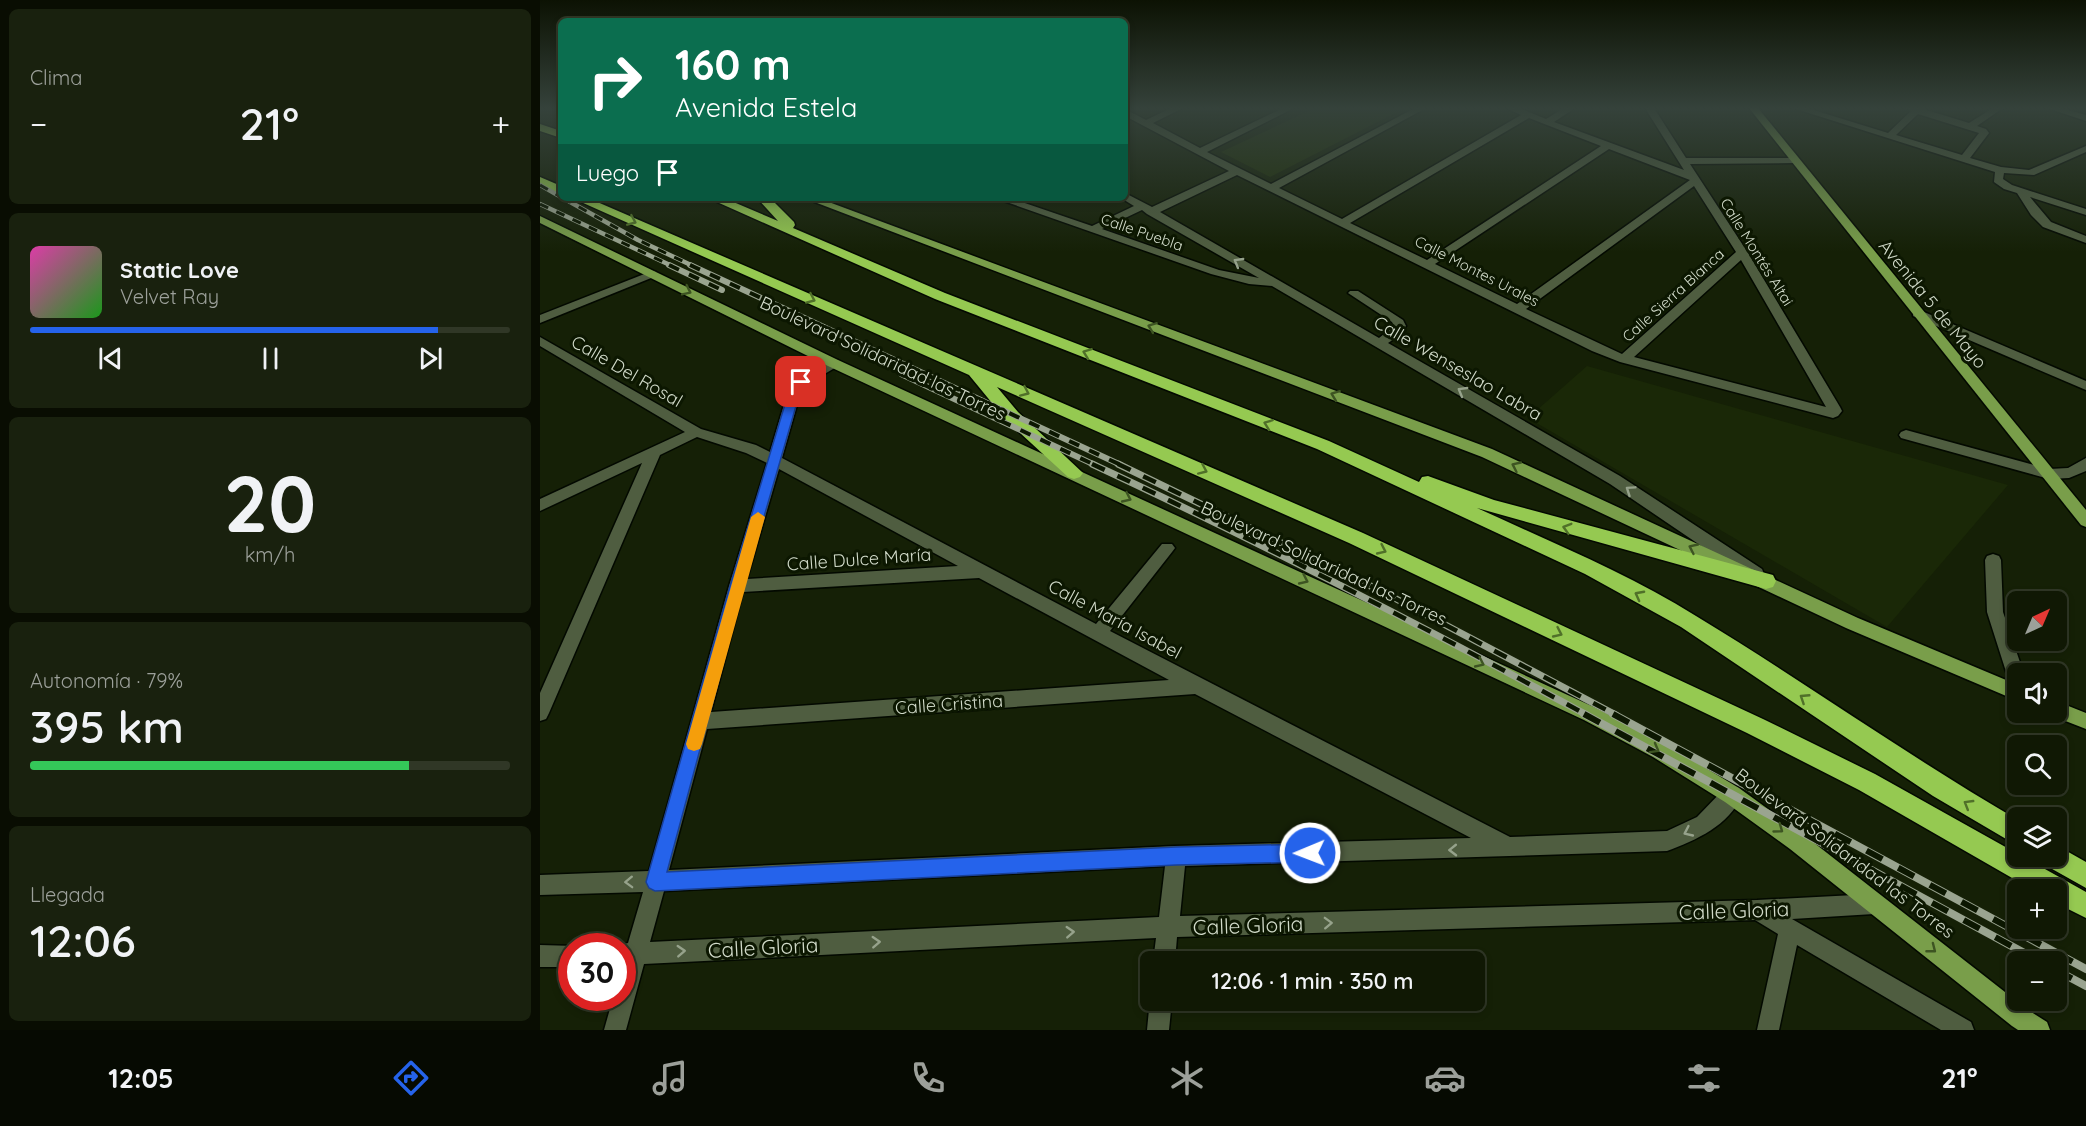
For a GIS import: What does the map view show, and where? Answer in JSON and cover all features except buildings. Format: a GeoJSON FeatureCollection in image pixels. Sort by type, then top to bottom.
{"type":"FeatureCollection","features":[{"type":"Feature","properties":{"kind":"highway"},"geometry":{"type":"LineString","coordinates":[[540,183],[558,189]]}},
{"type":"Feature","properties":{"kind":"highway","name":"Boulevard Solidaridad las Torres"},"geometry":{"type":"LineString","coordinates":[[585,201],[1356,538],[1755,726],[1867,782],[2086,906]]}},
{"type":"Feature","properties":{"kind":"highway"},"geometry":{"type":"LineString","coordinates":[[721,201],[940,296],[1323,445],[1592,569],[1688,621],[1941,788],[2007,827]]}},
{"type":"Feature","properties":{"kind":"highway"},"geometry":{"type":"LineString","coordinates":[[766,201],[797,232]]}},
{"type":"Feature","properties":{"kind":"highway"},"geometry":{"type":"LineString","coordinates":[[971,368],[1012,416],[1074,473]]}},
{"type":"Feature","properties":{"kind":"highway"},"geometry":{"type":"LineString","coordinates":[[1323,445],[1389,466],[1490,506],[1766,581]]}},
{"type":"Feature","properties":{"kind":"highway"},"geometry":{"type":"LineString","coordinates":[[2067,864],[2086,876]]}},
{"type":"Feature","properties":{"kind":"main road","name":"Avenida 5 de Mayo"},"geometry":{"type":"LineString","coordinates":[[1790,156],[2086,521]]}},
{"type":"Feature","properties":{"kind":"main road"},"geometry":{"type":"LineString","coordinates":[[817,201],[1487,453],[1852,622],[2007,688]]}},
{"type":"Feature","properties":{"kind":"main road","name":"Boulevard Solidaridad las Torres"},"geometry":{"type":"LineString","coordinates":[[540,219],[833,363],[1590,714],[1660,751],[1731,795],[1797,843],[2020,1024],[2039,1030]]}},
{"type":"Feature","properties":{"kind":"main road"},"geometry":{"type":"LineString","coordinates":[[2067,713],[2086,721]]}},
{"type":"Feature","properties":{"kind":"street","name":"Calle Montes Urales"},"geometry":{"type":"LineString","coordinates":[[1207,156],[1344,222],[1570,337],[1624,359],[1833,413]]}},
{"type":"Feature","properties":{"kind":"street"},"geometry":{"type":"LineString","coordinates":[[1272,187],[1331,156]]}},
{"type":"Feature","properties":{"kind":"street"},"geometry":{"type":"LineString","coordinates":[[1344,222],[1457,156]]}},
{"type":"Feature","properties":{"kind":"street"},"geometry":{"type":"LineString","coordinates":[[1427,265],[1591,156]]}},
{"type":"Feature","properties":{"kind":"street"},"geometry":{"type":"LineString","coordinates":[[1636,156],[1694,179]]}},
{"type":"Feature","properties":{"kind":"street","name":"Calle Montés Altai"},"geometry":{"type":"LineString","coordinates":[[1681,156],[1742,253],[1833,407],[1835,411],[1833,413]]}},
{"type":"Feature","properties":{"kind":"street"},"geometry":{"type":"LineString","coordinates":[[1955,156],[2000,170],[2030,173],[2070,156]]}},
{"type":"Feature","properties":{"kind":"street"},"geometry":{"type":"LineString","coordinates":[[2000,170],[1998,180],[2021,192],[2086,212]]}},
{"type":"Feature","properties":{"kind":"street"},"geometry":{"type":"LineString","coordinates":[[1092,230],[1237,171]]}},
{"type":"Feature","properties":{"kind":"street"},"geometry":{"type":"LineString","coordinates":[[1517,309],[1694,179]]}},
{"type":"Feature","properties":{"kind":"street"},"geometry":{"type":"LineString","coordinates":[[2021,192],[2043,224],[2086,240]]}},
{"type":"Feature","properties":{"kind":"street","name":"Calle Wenseslao Labra"},"geometry":{"type":"LineString","coordinates":[[1128,198],[1615,480],[1766,581]]}},
{"type":"Feature","properties":{"kind":"street","name":"Calle Puebla"},"geometry":{"type":"LineString","coordinates":[[1009,201],[1215,272],[1249,281],[1278,284]]}},
{"type":"Feature","properties":{"kind":"street"},"geometry":{"type":"LineString","coordinates":[[1018,204],[1026,201]]}},
{"type":"Feature","properties":{"kind":"street","name":"Calle Sierra Blanca"},"geometry":{"type":"LineString","coordinates":[[1624,359],[1742,253]]}},
{"type":"Feature","properties":{"kind":"street"},"geometry":{"type":"LineString","coordinates":[[540,319],[652,274]]}},
{"type":"Feature","properties":{"kind":"street"},"geometry":{"type":"LineString","coordinates":[[1354,293],[1397,321],[1400,326],[1396,332],[1380,343]]}},
{"type":"Feature","properties":{"kind":"street"},"geometry":{"type":"LineString","coordinates":[[1917,313],[2086,386]]}},
{"type":"Feature","properties":{"kind":"street","name":"Calle Del Rosal"},"geometry":{"type":"LineString","coordinates":[[540,341],[696,432]]}},
{"type":"Feature","properties":{"kind":"street"},"geometry":{"type":"LineString","coordinates":[[636,935],[655,882],[737,586],[795,391],[801,382],[833,363]]}},
{"type":"Feature","properties":{"kind":"street"},"geometry":{"type":"LineString","coordinates":[[540,505],[696,432]]}},
{"type":"Feature","properties":{"kind":"street","name":"Calle María Isabel"},"geometry":{"type":"LineString","coordinates":[[696,432],[751,448],[1197,686],[1512,848]]}},
{"type":"Feature","properties":{"kind":"street"},"geometry":{"type":"LineString","coordinates":[[1906,435],[2049,474],[2066,475],[2086,463]]}},
{"type":"Feature","properties":{"kind":"street"},"geometry":{"type":"LineString","coordinates":[[540,713],[654,453]]}},
{"type":"Feature","properties":{"kind":"street"},"geometry":{"type":"LineString","coordinates":[[1099,632],[1167,548]]}},
{"type":"Feature","properties":{"kind":"street"},"geometry":{"type":"LineString","coordinates":[[1994,560],[1995,612],[2012,663]]}},
{"type":"Feature","properties":{"kind":"street","name":"Calle Dulce María"},"geometry":{"type":"LineString","coordinates":[[737,586],[983,571]]}},
{"type":"Feature","properties":{"kind":"street","name":"Calle Cristina"},"geometry":{"type":"LineString","coordinates":[[700,721],[1197,686]]}},
{"type":"Feature","properties":{"kind":"street"},"geometry":{"type":"LineString","coordinates":[[540,885],[655,882],[1176,856],[1512,848],[1667,841],[1690,833],[1713,818],[1731,795]]}},
{"type":"Feature","properties":{"kind":"street"},"geometry":{"type":"LineString","coordinates":[[1165,951],[1176,856]]}},
{"type":"Feature","properties":{"kind":"street","name":"Calle Gloria"},"geometry":{"type":"LineString","coordinates":[[636,954],[1167,927],[1757,910],[1874,904]]}},
{"type":"Feature","properties":{"kind":"street"},"geometry":{"type":"LineString","coordinates":[[1757,910],[1963,1030]]}},
{"type":"Feature","properties":{"kind":"street"},"geometry":{"type":"LineString","coordinates":[[1768,1030],[1790,929]]}},
{"type":"Feature","properties":{"kind":"street"},"geometry":{"type":"LineString","coordinates":[[540,957],[558,956]]}},
{"type":"Feature","properties":{"kind":"street"},"geometry":{"type":"LineString","coordinates":[[615,1030],[618,1011]]}},
{"type":"Feature","properties":{"kind":"street"},"geometry":{"type":"LineString","coordinates":[[1158,1030],[1160,1011]]}},
{"type":"Feature","properties":{"kind":"shaded area"},"geometry":{"type":"Polygon","coordinates":[[[1229,156],[1311,156],[1270,177],[1229,156]]]}},
{"type":"Feature","properties":{"kind":"shaded area"},"geometry":{"type":"Polygon","coordinates":[[[1587,366],[2008,485],[1887,627],[1528,418],[1587,366]]]}},
{"type":"Feature","properties":{"kind":"railway"},"geometry":{"type":"LineString","coordinates":[[540,185],[558,195]]}},
{"type":"Feature","properties":{"kind":"railway"},"geometry":{"type":"LineString","coordinates":[[568,201],[638,240],[693,266]]}},
{"type":"Feature","properties":{"kind":"railway"},"geometry":{"type":"LineString","coordinates":[[540,204],[672,266]]}},
{"type":"Feature","properties":{"kind":"railway"},"geometry":{"type":"LineString","coordinates":[[669,265],[722,290]]}},
{"type":"Feature","properties":{"kind":"railway"},"geometry":{"type":"LineString","coordinates":[[690,265],[1121,465]]}},
{"type":"Feature","properties":{"kind":"railway"},"geometry":{"type":"LineString","coordinates":[[901,374],[1095,465]]}},
{"type":"Feature","properties":{"kind":"railway"},"geometry":{"type":"LineString","coordinates":[[1092,464],[1341,586],[1587,715]]}},
{"type":"Feature","properties":{"kind":"railway"},"geometry":{"type":"LineString","coordinates":[[1118,464],[1383,592],[1616,715]]}},
{"type":"Feature","properties":{"kind":"railway"},"geometry":{"type":"LineString","coordinates":[[1584,714],[2021,951]]}},
{"type":"Feature","properties":{"kind":"railway"},"geometry":{"type":"LineString","coordinates":[[1613,714],[2086,969]]}},
{"type":"Feature","properties":{"kind":"railway"},"geometry":{"type":"LineString","coordinates":[[2067,976],[2086,986]]}},
{"type":"Feature","properties":{"kind":"slow traffic"},"geometry":{"type":"LineString","coordinates":[[694,744],[758,517]]}},
{"type":"Feature","properties":{"kind":"route"},"geometry":{"type":"LineString","coordinates":[[801,382],[795,391],[737,586],[655,882],[1176,856],[1310,853]]}}]}
